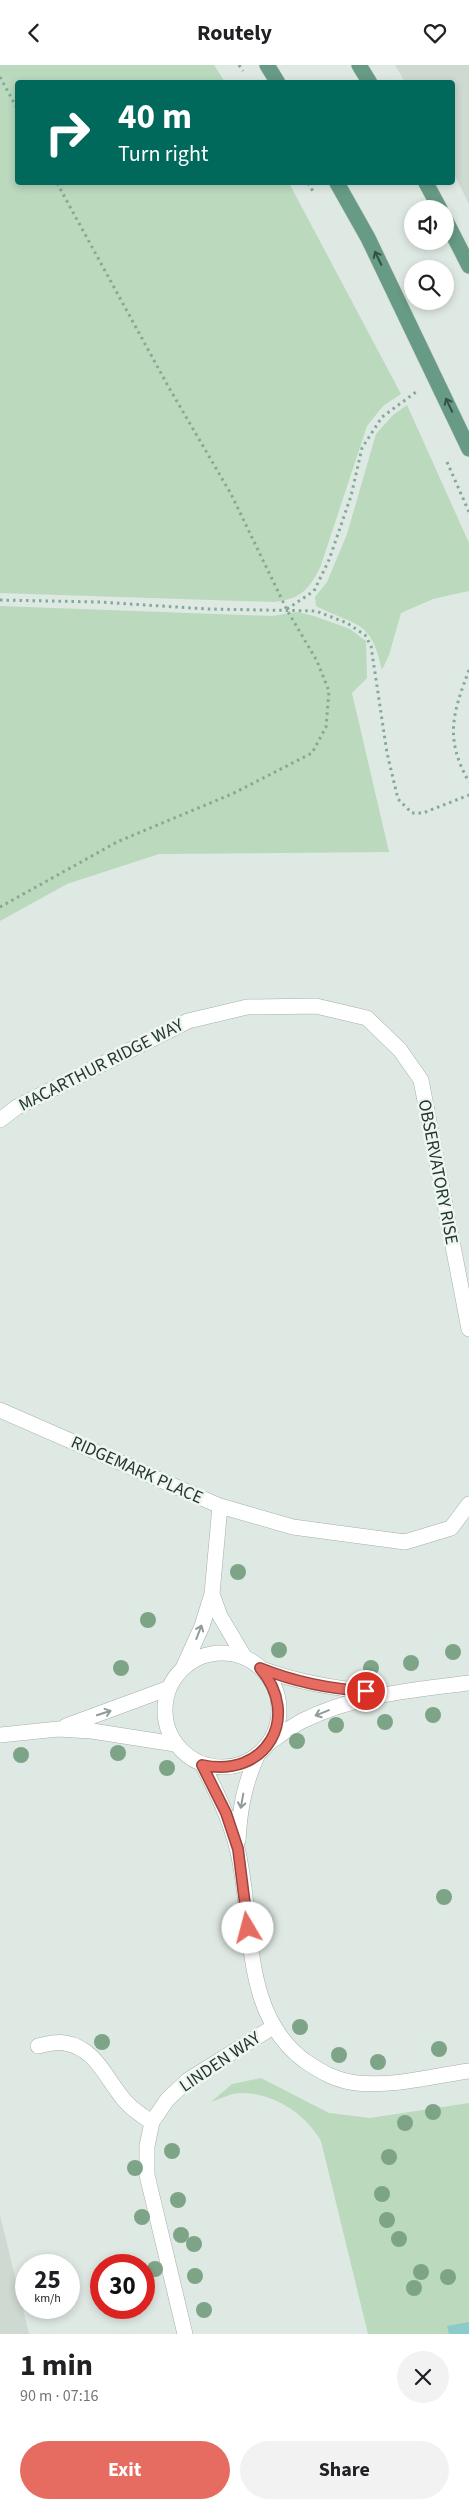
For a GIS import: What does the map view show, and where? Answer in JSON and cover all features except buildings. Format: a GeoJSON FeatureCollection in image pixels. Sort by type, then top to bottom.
{"type":"FeatureCollection","features":[{"type":"Feature","properties":{"kind":"main road"},"geometry":{"type":"LineString","coordinates":[[267,65],[276,80]]}},
{"type":"Feature","properties":{"kind":"main road"},"geometry":{"type":"LineString","coordinates":[[359,65],[368,80]]}},
{"type":"Feature","properties":{"kind":"main road"},"geometry":{"type":"LineString","coordinates":[[338,185],[368,238],[469,449]]}},
{"type":"Feature","properties":{"kind":"main road"},"geometry":{"type":"LineString","coordinates":[[427,185],[435,200]]}},
{"type":"Feature","properties":{"kind":"main road"},"geometry":{"type":"LineString","coordinates":[[454,237],[469,266]]}},
{"type":"Feature","properties":{"kind":"street","name":"MACARTHUR RIDGE WAY"},"geometry":{"type":"LineString","coordinates":[[0,1120],[17,1107],[188,1021],[247,1007],[316,1006],[367,1018],[400,1050]]}},
{"type":"Feature","properties":{"kind":"street","name":"OBSERVATORY RISE"},"geometry":{"type":"LineString","coordinates":[[400,1050],[420,1080],[469,1329]]}},
{"type":"Feature","properties":{"kind":"street","name":"RIDGEMARK PLACE"},"geometry":{"type":"LineString","coordinates":[[0,1410],[220,1506],[212,1594],[202,1626],[183,1668]]}},
{"type":"Feature","properties":{"kind":"street"},"geometry":{"type":"LineString","coordinates":[[220,1506],[293,1527],[404,1542],[450,1528],[469,1504]]}},
{"type":"Feature","properties":{"kind":"street","name":"RIDGEMARK PLACE"},"geometry":{"type":"LineString","coordinates":[[212,1594],[228,1631],[246,1658]]}},
{"type":"Feature","properties":{"kind":"street"},"geometry":{"type":"LineString","coordinates":[[270,1742],[277,1727],[280,1711],[277,1695],[271,1680],[260,1668],[246,1658],[233,1654],[206,1655],[183,1668],[169,1688],[165,1717],[168,1731],[175,1744],[187,1756],[202,1765],[231,1767],[245,1763],[257,1756],[270,1742],[301,1722],[318,1714],[385,1693],[469,1683]]}},
{"type":"Feature","properties":{"kind":"street"},"geometry":{"type":"LineString","coordinates":[[260,1668],[291,1680],[316,1686],[385,1693]]}},
{"type":"Feature","properties":{"kind":"street"},"geometry":{"type":"LineString","coordinates":[[58,1729],[169,1688]]}},
{"type":"Feature","properties":{"kind":"street"},"geometry":{"type":"LineString","coordinates":[[0,1735],[58,1729],[92,1731],[175,1744]]}},
{"type":"Feature","properties":{"kind":"street","name":"LINDEN WAY"},"geometry":{"type":"LineString","coordinates":[[257,1756],[247,1778],[241,1802],[238,1849],[250,1948],[258,1988],[272,2027],[296,2054],[323,2074],[357,2083],[396,2083],[469,2071]]}},
{"type":"Feature","properties":{"kind":"street","name":"LINDEN WAY"},"geometry":{"type":"LineString","coordinates":[[202,1765],[226,1813],[238,1849]]}},
{"type":"Feature","properties":{"kind":"street","name":"LINDEN WAY"},"geometry":{"type":"LineString","coordinates":[[185,2334],[147,2175],[146,2146],[152,2122],[167,2100],[188,2080],[272,2027]]}},
{"type":"Feature","properties":{"kind":"street"},"geometry":{"type":"LineString","coordinates":[[38,2046],[63,2042],[79,2047],[95,2058],[124,2100],[136,2113],[152,2122]]}},
{"type":"Feature","properties":{"kind":"path"},"geometry":{"type":"LineString","coordinates":[[0,77],[15,104]]}},
{"type":"Feature","properties":{"kind":"path"},"geometry":{"type":"LineString","coordinates":[[0,907],[117,842],[234,793],[312,753],[326,727],[329,691],[317,661],[286,610],[231,494],[168,386],[58,185]]}},
{"type":"Feature","properties":{"kind":"path"},"geometry":{"type":"LineString","coordinates":[[286,610],[314,591],[329,560],[351,496],[362,448],[382,417],[416,392]]}},
{"type":"Feature","properties":{"kind":"path"},"geometry":{"type":"LineString","coordinates":[[0,600],[109,602],[208,609],[316,611],[347,623],[365,635],[375,658],[380,719],[398,799],[412,813],[423,813],[469,795]]}},
{"type":"Feature","properties":{"kind":"path"},"geometry":{"type":"LineString","coordinates":[[469,670],[455,706],[452,727],[455,748],[469,782]]}},
{"type":"Feature","properties":{"kind":"shaded area"},"geometry":{"type":"Polygon","coordinates":[[[395,65],[469,65],[469,204],[455,176],[455,80],[404,80],[395,65]]]}},
{"type":"Feature","properties":{"kind":"shaded area"},"geometry":{"type":"Polygon","coordinates":[[[0,2215],[15,2277],[15,2319],[25,2319],[29,2334],[0,2334],[0,2215]]]}},
{"type":"Feature","properties":{"kind":"green space"},"geometry":{"type":"Polygon","coordinates":[[[0,65],[214,65],[224,80],[15,80],[15,185],[290,185],[401,394],[383,406],[367,426],[320,568],[307,588],[297,596],[274,602],[0,593],[0,65]]]}},
{"type":"Feature","properties":{"kind":"green space"},"geometry":{"type":"Polygon","coordinates":[[[407,405],[469,543],[469,591],[433,599],[401,613],[389,655],[382,670],[378,653],[367,633],[352,622],[316,606],[315,597],[327,582],[347,534],[376,434],[393,415],[407,405]]]}},
{"type":"Feature","properties":{"kind":"green space"},"geometry":{"type":"Polygon","coordinates":[[[0,606],[272,616],[297,612],[350,629],[366,641],[367,678],[352,693],[389,852],[159,854],[67,884],[0,921],[0,606]]]}},
{"type":"Feature","properties":{"kind":"green space"},"geometry":{"type":"Polygon","coordinates":[[[261,2078],[329,2113],[370,2118],[469,2103],[469,2334],[368,2334],[321,2141],[297,2114],[276,2101],[265,2097],[237,2093],[211,2102],[232,2084],[261,2078]]]}},
{"type":"Feature","properties":{"kind":"water"},"geometry":{"type":"Polygon","coordinates":[[[469,2322],[469,2334],[449,2334],[447,2326],[469,2322]]]}},
{"type":"Feature","properties":{"kind":"route"},"geometry":{"type":"LineString","coordinates":[[248,1928],[238,1849],[226,1813],[202,1765],[216,1768],[231,1767],[245,1763],[257,1756],[270,1742],[277,1727],[280,1711],[277,1695],[271,1680],[260,1668],[291,1680],[316,1686],[366,1691]]}}]}
